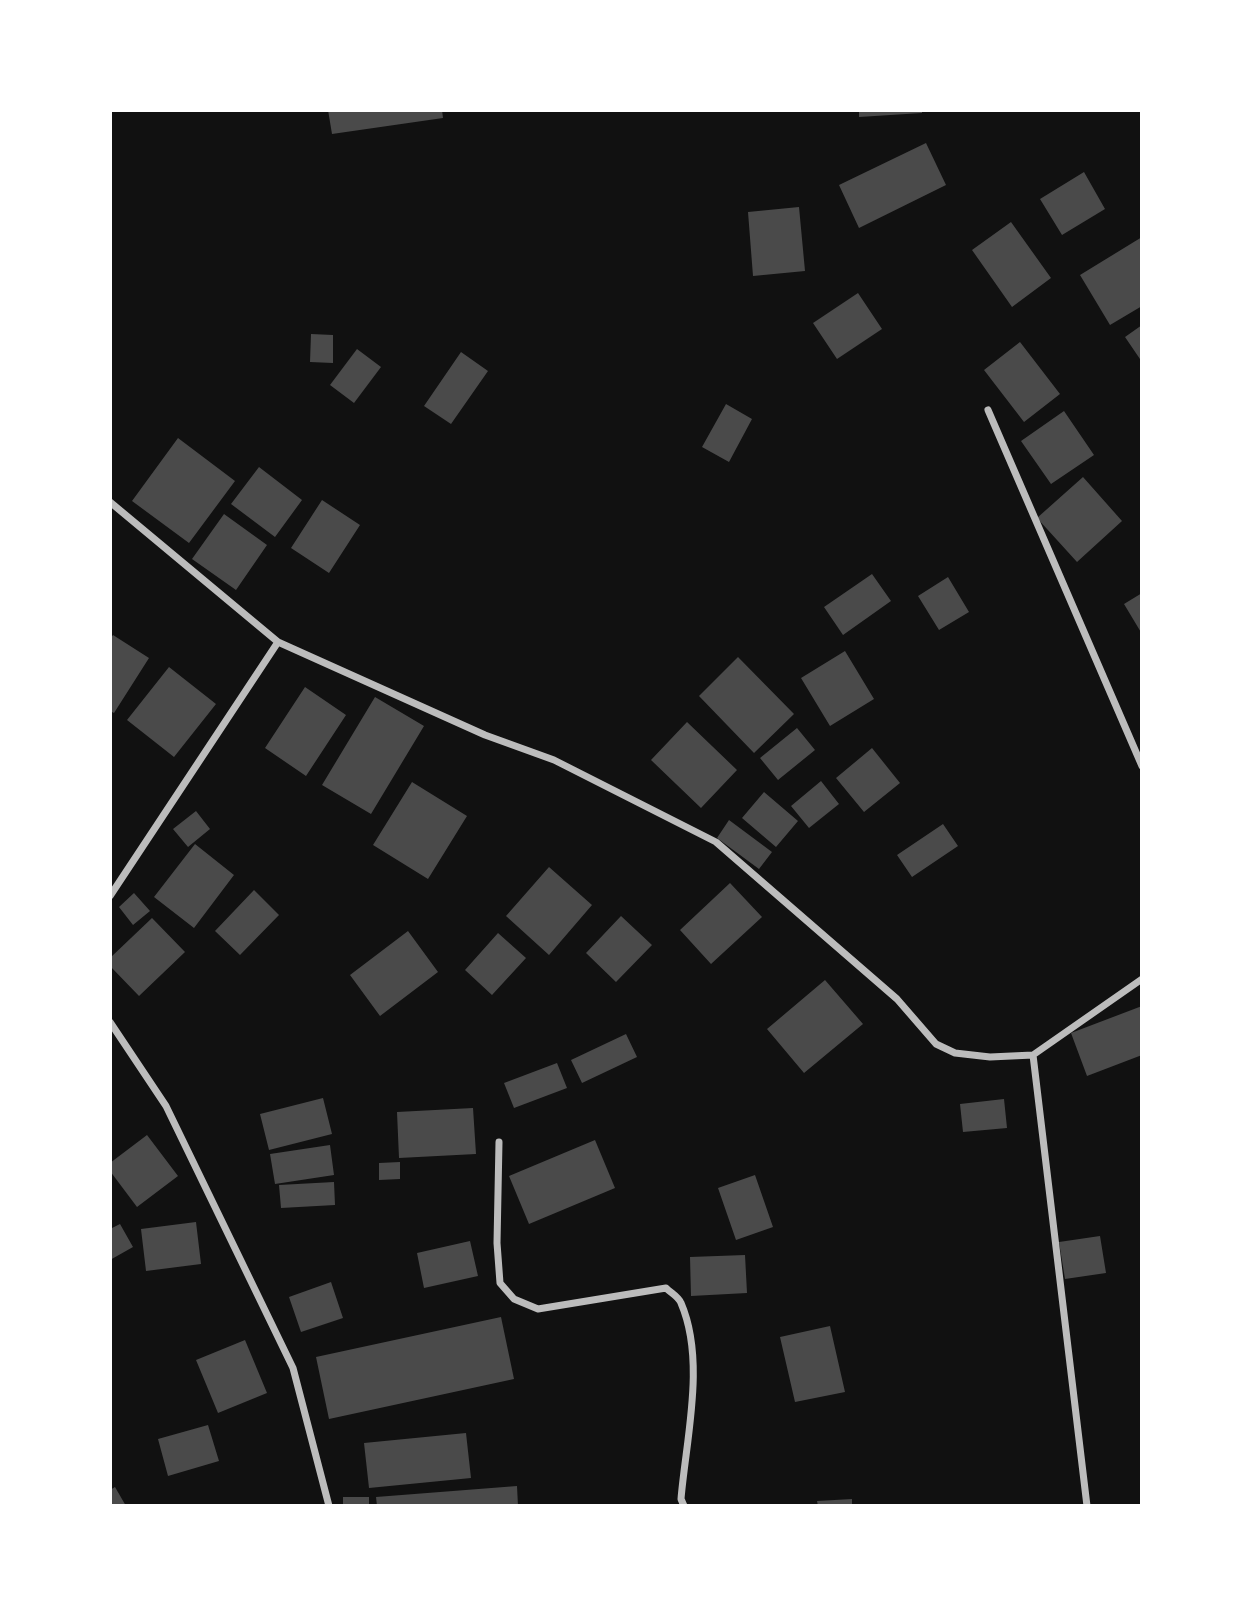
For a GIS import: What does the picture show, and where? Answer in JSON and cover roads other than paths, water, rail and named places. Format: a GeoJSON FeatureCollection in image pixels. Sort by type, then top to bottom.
{"type":"FeatureCollection","features":[{"type":"Feature","properties":{"kind":"street"},"geometry":{"type":"LineString","coordinates":[[988,410],[1142,766]]}},
{"type":"Feature","properties":{"kind":"street"},"geometry":{"type":"LineString","coordinates":[[110,502],[278,642],[485,735],[554,760],[716,842],[897,999],[936,1044],[955,1053],[990,1058],[1033,1055],[1142,979]]}},
{"type":"Feature","properties":{"kind":"street"},"geometry":{"type":"LineString","coordinates":[[110,896],[278,642]]}},
{"type":"Feature","properties":{"kind":"street"},"geometry":{"type":"LineString","coordinates":[[110,1022],[166,1106],[293,1368],[329,1506]]}},
{"type":"Feature","properties":{"kind":"street"},"geometry":{"type":"LineString","coordinates":[[1033,1055],[1087,1506]]}},
{"type":"Feature","properties":{"kind":"street"},"geometry":{"type":"LineString","coordinates":[[499,1142],[497,1243],[500,1283],[514,1299],[538,1309],[666,1288],[681,1301],[691,1343],[693,1401],[684,1456],[681,1499],[684,1506]]}}]}
